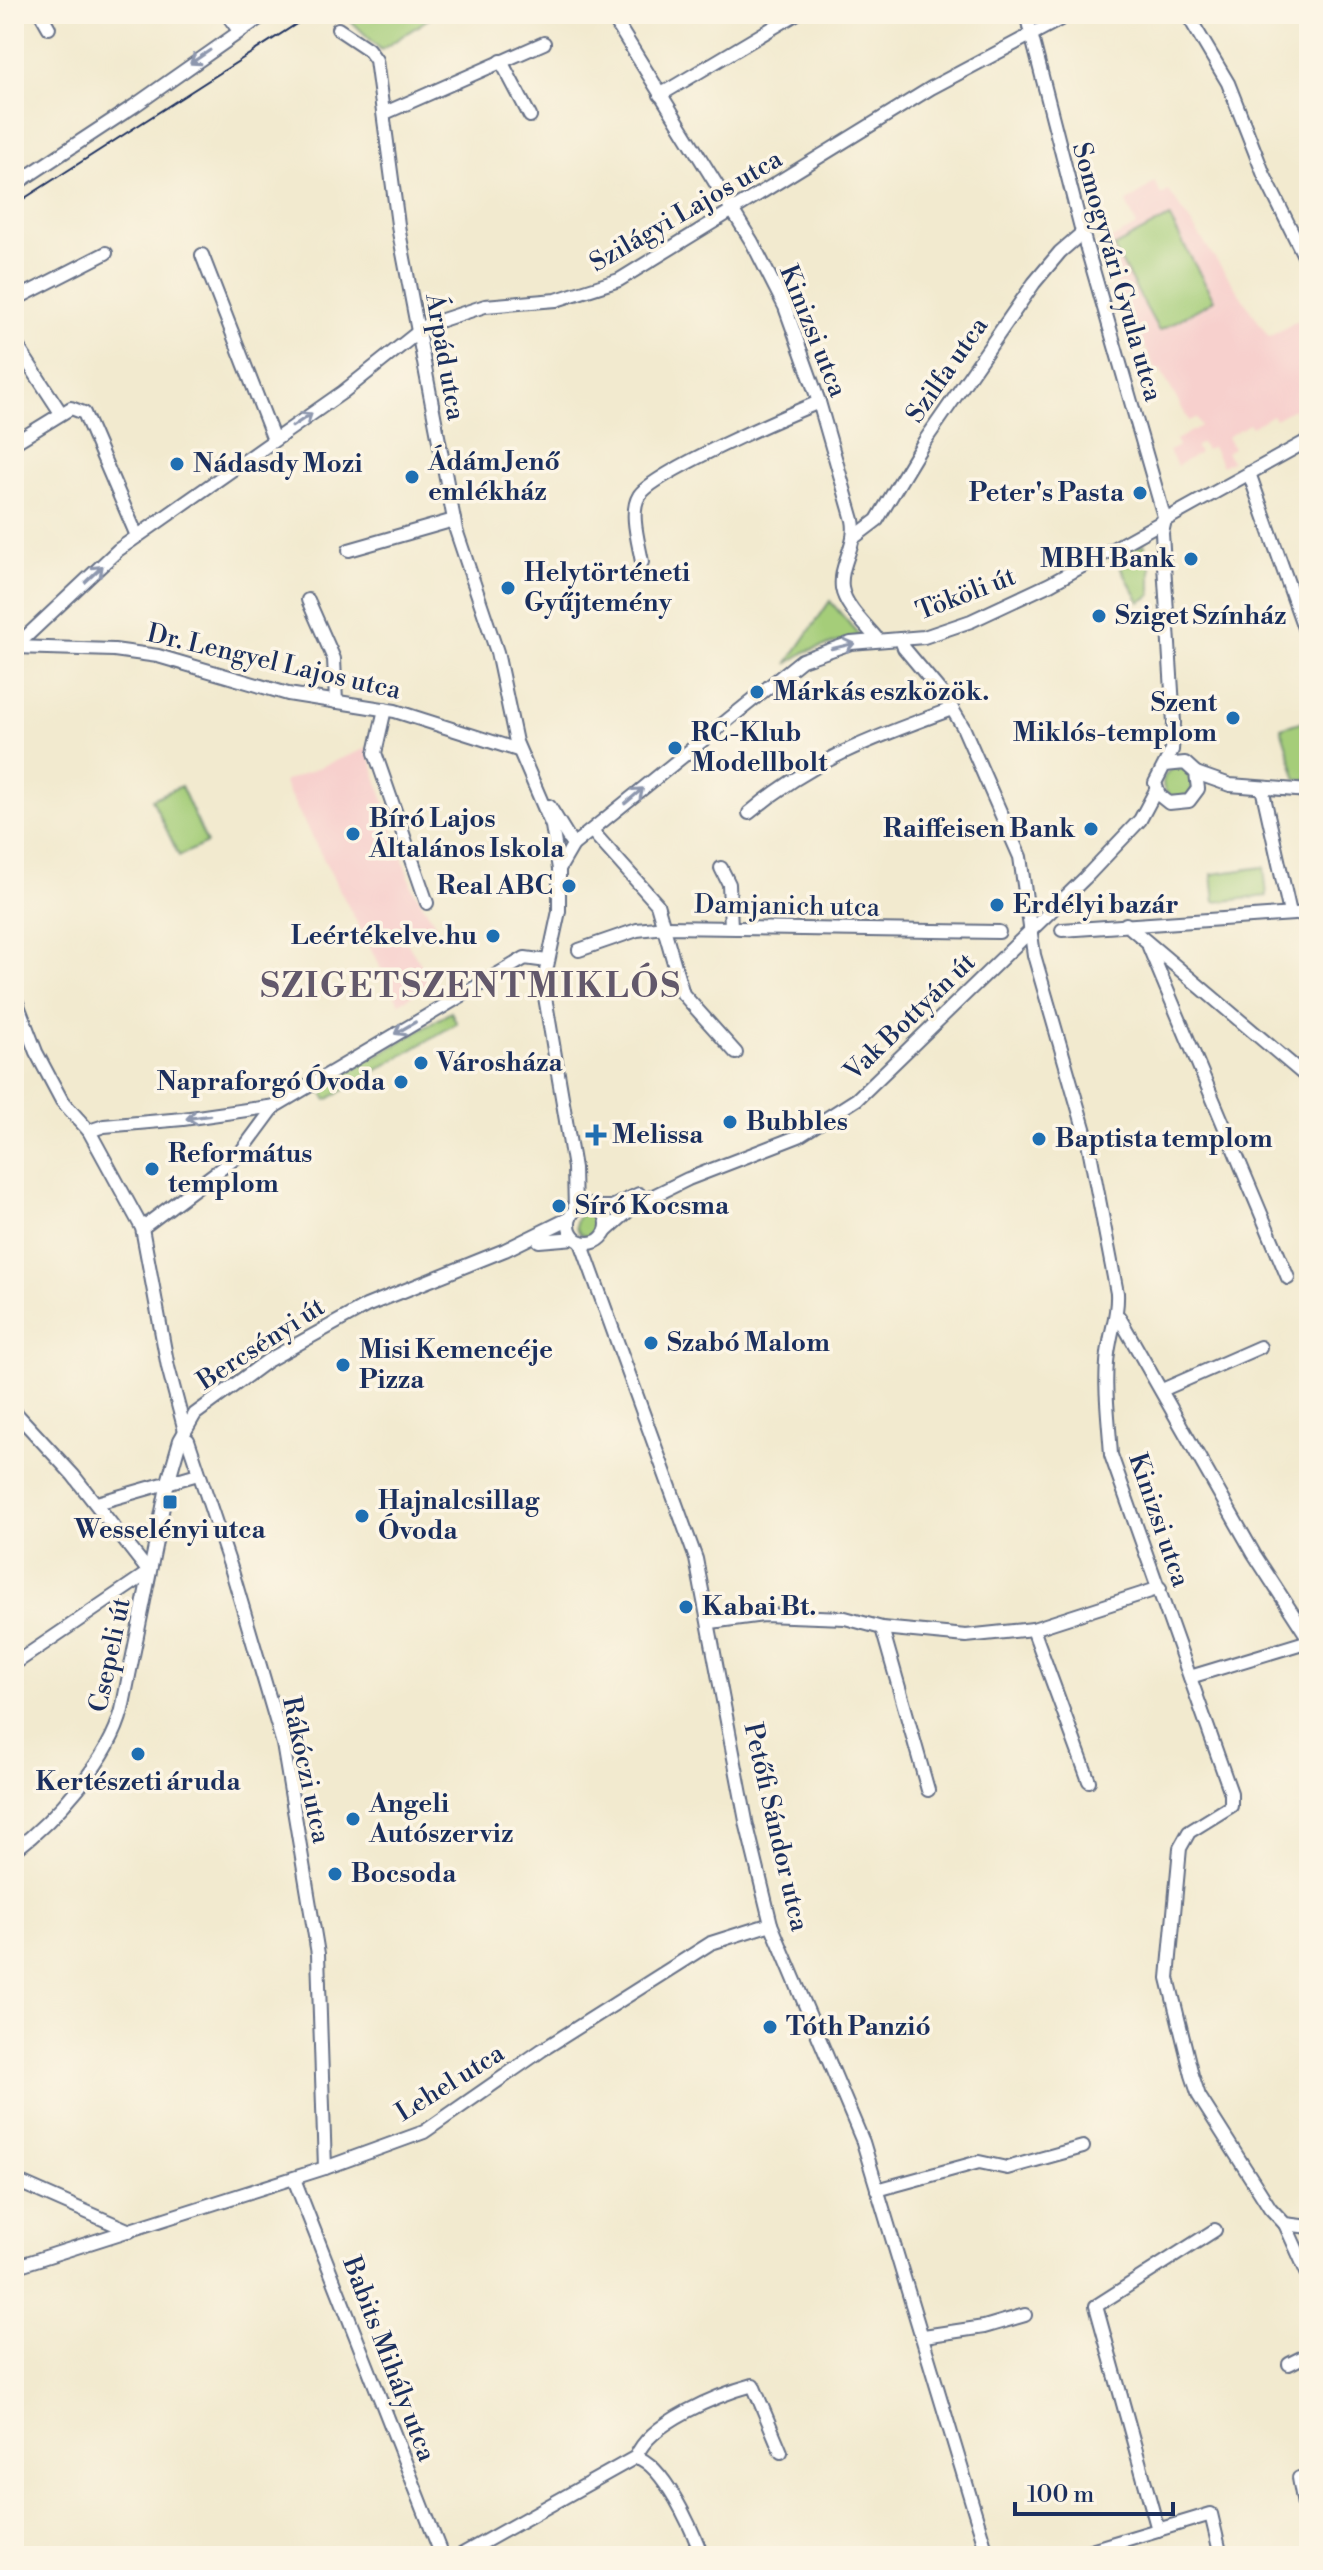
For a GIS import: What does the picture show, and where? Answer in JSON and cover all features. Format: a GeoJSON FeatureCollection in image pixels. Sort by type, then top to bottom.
{"type":"FeatureCollection","features":[{"type":"Feature","properties":{"kind":"street"},"geometry":{"type":"LineString","coordinates":[[41,14],[49,28]]}},
{"type":"Feature","properties":{"kind":"street"},"geometry":{"type":"LineString","coordinates":[[227,14],[239,31]]}},
{"type":"Feature","properties":{"kind":"street"},"geometry":{"type":"LineString","coordinates":[[14,185],[265,14]]}},
{"type":"Feature","properties":{"kind":"street","name":"Kinizsi utca"},"geometry":{"type":"LineString","coordinates":[[611,14],[752,242],[785,307],[819,402],[856,536]]}},
{"type":"Feature","properties":{"kind":"street"},"geometry":{"type":"LineString","coordinates":[[660,95],[796,14]]}},
{"type":"Feature","properties":{"kind":"street","name":"Somogyvári Gyula utca"},"geometry":{"type":"LineString","coordinates":[[1026,14],[1082,233],[1165,520],[1162,533],[1174,723]]}},
{"type":"Feature","properties":{"kind":"street","name":"Szilágyi Lajos utca"},"geometry":{"type":"LineString","coordinates":[[14,647],[137,536],[343,392],[416,332],[440,319],[485,306],[535,304],[599,289],[638,270],[730,210],[931,88],[1070,14]]}},
{"type":"Feature","properties":{"kind":"street"},"geometry":{"type":"LineString","coordinates":[[1187,14],[1228,83],[1264,175],[1309,266]]}},
{"type":"Feature","properties":{"kind":"street","name":"Árpád utca"},"geometry":{"type":"LineString","coordinates":[[338,29],[374,54],[416,332],[454,520],[497,652],[518,750],[552,826],[559,869],[559,911],[547,961]]}},
{"type":"Feature","properties":{"kind":"street"},"geometry":{"type":"LineString","coordinates":[[385,113],[544,43]]}},
{"type":"Feature","properties":{"kind":"street"},"geometry":{"type":"LineString","coordinates":[[501,61],[530,116]]}},
{"type":"Feature","properties":{"kind":"street","name":"Szilfa utca"},"geometry":{"type":"LineString","coordinates":[[856,536],[877,520],[924,442],[1034,283],[1060,252],[1082,233]]}},
{"type":"Feature","properties":{"kind":"street"},"geometry":{"type":"LineString","coordinates":[[14,300],[106,253]]}},
{"type":"Feature","properties":{"kind":"street"},"geometry":{"type":"LineString","coordinates":[[202,255],[274,440]]}},
{"type":"Feature","properties":{"kind":"street"},"geometry":{"type":"LineString","coordinates":[[14,341],[61,413]]}},
{"type":"Feature","properties":{"kind":"street"},"geometry":{"type":"LineString","coordinates":[[642,562],[634,508],[637,497],[646,488],[745,433],[819,402]]}},
{"type":"Feature","properties":{"kind":"street"},"geometry":{"type":"LineString","coordinates":[[14,443],[71,408],[84,413],[137,536]]}},
{"type":"Feature","properties":{"kind":"street","name":"Tököli út"},"geometry":{"type":"LineString","coordinates":[[573,845],[802,660],[825,650],[878,640],[924,637],[971,621],[1050,584],[1309,440]]}},
{"type":"Feature","properties":{"kind":"street"},"geometry":{"type":"LineString","coordinates":[[1249,473],[1309,642]]}},
{"type":"Feature","properties":{"kind":"street"},"geometry":{"type":"LineString","coordinates":[[349,550],[454,520]]}},
{"type":"Feature","properties":{"kind":"street"},"geometry":{"type":"LineString","coordinates":[[856,536],[842,587],[850,605],[878,640]]}},
{"type":"Feature","properties":{"kind":"street"},"geometry":{"type":"LineString","coordinates":[[308,600],[334,659],[336,702]]}},
{"type":"Feature","properties":{"kind":"street"},"geometry":{"type":"LineString","coordinates":[[37,628],[50,648]]}},
{"type":"Feature","properties":{"kind":"street","name":"Kinizsi utca"},"geometry":{"type":"LineString","coordinates":[[901,639],[904,648],[952,709],[1020,857],[1034,955],[1091,1155],[1119,1317],[1109,1343],[1107,1399],[1111,1455],[1129,1514],[1160,1588],[1232,1799],[1227,1811],[1189,1832],[1180,1848],[1168,1978],[1199,2096],[1270,2208],[1285,2224]]}},
{"type":"Feature","properties":{"kind":"street","name":"Dr. Lengyel Lajos utca"},"geometry":{"type":"LineString","coordinates":[[14,647],[114,650],[158,656],[288,694],[385,709],[518,750]]}},
{"type":"Feature","properties":{"kind":"street"},"geometry":{"type":"LineString","coordinates":[[385,709],[375,753],[427,903]]}},
{"type":"Feature","properties":{"kind":"street"},"geometry":{"type":"LineString","coordinates":[[749,813],[817,763],[854,745],[952,709]]}},
{"type":"Feature","properties":{"kind":"street"},"geometry":{"type":"LineString","coordinates":[[1174,723],[1185,763],[1196,773],[1230,785]]}},
{"type":"Feature","properties":{"kind":"street"},"geometry":{"type":"LineString","coordinates":[[1174,723],[1172,750],[1157,776],[1156,790],[1169,803],[1183,804],[1198,789],[1230,785],[1309,791]]}},
{"type":"Feature","properties":{"kind":"street"},"geometry":{"type":"LineString","coordinates":[[1165,765],[1185,763]]}},
{"type":"Feature","properties":{"kind":"street"},"geometry":{"type":"LineString","coordinates":[[1196,773],[1198,789]]}},
{"type":"Feature","properties":{"kind":"street"},"geometry":{"type":"LineString","coordinates":[[1262,788],[1290,913]]}},
{"type":"Feature","properties":{"kind":"street","name":"Vak Bottyán út"},"geometry":{"type":"LineString","coordinates":[[593,1206],[612,1207],[643,1192],[688,1179],[799,1136],[845,1109],[1128,834],[1150,805],[1156,790]]}},
{"type":"Feature","properties":{"kind":"street","name":"Árpád utca"},"geometry":{"type":"LineString","coordinates":[[540,794],[573,845]]}},
{"type":"Feature","properties":{"kind":"street","name":"Vak Bottyán út"},"geometry":{"type":"LineString","coordinates":[[1128,834],[1169,803]]}},
{"type":"Feature","properties":{"kind":"street"},"geometry":{"type":"LineString","coordinates":[[592,831],[657,904],[683,994],[736,1053]]}},
{"type":"Feature","properties":{"kind":"street"},"geometry":{"type":"LineString","coordinates":[[559,869],[573,845]]}},
{"type":"Feature","properties":{"kind":"street"},"geometry":{"type":"LineString","coordinates":[[721,868],[729,884],[731,927]]}},
{"type":"Feature","properties":{"kind":"street"},"geometry":{"type":"LineString","coordinates":[[1062,930],[1309,913]]}},
{"type":"Feature","properties":{"kind":"street"},"geometry":{"type":"LineString","coordinates":[[1126,924],[1149,947],[1309,1079]]}},
{"type":"Feature","properties":{"kind":"street","name":"Damjanich utca"},"geometry":{"type":"LineString","coordinates":[[579,950],[637,930],[665,927],[999,932]]}},
{"type":"Feature","properties":{"kind":"street"},"geometry":{"type":"LineString","coordinates":[[1149,947],[1288,1278]]}},
{"type":"Feature","properties":{"kind":"street"},"geometry":{"type":"LineString","coordinates":[[142,1228],[238,1156],[275,1106],[525,958],[547,961],[544,995],[574,1168],[583,1196],[605,1214],[603,1235],[578,1240],[569,1229],[574,1168]]}},
{"type":"Feature","properties":{"kind":"street","name":"Rákóczi utca"},"geometry":{"type":"LineString","coordinates":[[14,995],[36,1052],[62,1101],[89,1131],[142,1228],[168,1367],[186,1436],[232,1571],[283,1744],[318,1954],[325,2168]]}},
{"type":"Feature","properties":{"kind":"street"},"geometry":{"type":"LineString","coordinates":[[89,1131],[104,1126],[275,1106]]}},
{"type":"Feature","properties":{"kind":"street","name":"Vak Bottyán út"},"geometry":{"type":"LineString","coordinates":[[603,1235],[628,1209],[688,1179]]}},
{"type":"Feature","properties":{"kind":"street"},"geometry":{"type":"LineString","coordinates":[[572,1214],[593,1206]]}},
{"type":"Feature","properties":{"kind":"street","name":"Bercsényi út"},"geometry":{"type":"LineString","coordinates":[[149,1572],[168,1482],[195,1414],[215,1397],[300,1341],[366,1306],[505,1250],[572,1214]]}},
{"type":"Feature","properties":{"kind":"street","name":"Petőfi Sándor utca"},"geometry":{"type":"LineString","coordinates":[[598,1285],[603,1235]]}},
{"type":"Feature","properties":{"kind":"street","name":"Bercsényi út"},"geometry":{"type":"LineString","coordinates":[[505,1250],[556,1237],[578,1240]]}},
{"type":"Feature","properties":{"kind":"street","name":"Petőfi Sándor utca"},"geometry":{"type":"LineString","coordinates":[[578,1240],[598,1285],[682,1514],[711,1622],[747,1826],[771,1924],[863,2142],[988,2556]]}},
{"type":"Feature","properties":{"kind":"street"},"geometry":{"type":"LineString","coordinates":[[1119,1317],[1254,1554],[1309,1640],[1190,1677]]}},
{"type":"Feature","properties":{"kind":"street"},"geometry":{"type":"LineString","coordinates":[[1162,1390],[1260,1347]]}},
{"type":"Feature","properties":{"kind":"street"},"geometry":{"type":"LineString","coordinates":[[14,1411],[97,1503],[149,1572],[14,1664]]}},
{"type":"Feature","properties":{"kind":"street"},"geometry":{"type":"LineString","coordinates":[[97,1503],[198,1474]]}},
{"type":"Feature","properties":{"kind":"street","name":"Csepeli út"},"geometry":{"type":"LineString","coordinates":[[14,1851],[67,1799],[114,1736],[149,1572]]}},
{"type":"Feature","properties":{"kind":"street"},"geometry":{"type":"LineString","coordinates":[[711,1622],[763,1615],[845,1618],[882,1628],[942,1636],[1033,1629],[1160,1588]]}},
{"type":"Feature","properties":{"kind":"street"},"geometry":{"type":"LineString","coordinates":[[882,1628],[928,1790]]}},
{"type":"Feature","properties":{"kind":"street"},"geometry":{"type":"LineString","coordinates":[[1033,1629],[1089,1781]]}},
{"type":"Feature","properties":{"kind":"street","name":"Lehel utca"},"geometry":{"type":"LineString","coordinates":[[14,2267],[294,2179],[424,2132],[542,2050],[711,1943],[771,1924]]}},
{"type":"Feature","properties":{"kind":"street"},"geometry":{"type":"LineString","coordinates":[[877,2190],[979,2162],[1007,2168],[1083,2147]]}},
{"type":"Feature","properties":{"kind":"street","name":"Babits Mihály utca"},"geometry":{"type":"LineString","coordinates":[[294,2179],[442,2556]]}},
{"type":"Feature","properties":{"kind":"street"},"geometry":{"type":"LineString","coordinates":[[14,2180],[130,2231]]}},
{"type":"Feature","properties":{"kind":"street"},"geometry":{"type":"LineString","coordinates":[[1285,2224],[1309,2227]]}},
{"type":"Feature","properties":{"kind":"street"},"geometry":{"type":"LineString","coordinates":[[1285,2224],[1309,2277]]}},
{"type":"Feature","properties":{"kind":"street"},"geometry":{"type":"LineString","coordinates":[[1158,2530],[1096,2306],[1215,2230]]}},
{"type":"Feature","properties":{"kind":"street"},"geometry":{"type":"LineString","coordinates":[[924,2336],[984,2327],[1025,2315]]}},
{"type":"Feature","properties":{"kind":"street"},"geometry":{"type":"LineString","coordinates":[[1289,2364],[1309,2354]]}},
{"type":"Feature","properties":{"kind":"street"},"geometry":{"type":"LineString","coordinates":[[459,2556],[636,2457],[661,2426],[732,2390],[753,2385],[781,2452]]}},
{"type":"Feature","properties":{"kind":"street"},"geometry":{"type":"LineString","coordinates":[[636,2457],[652,2465],[684,2515],[702,2556]]}},
{"type":"Feature","properties":{"kind":"street"},"geometry":{"type":"LineString","coordinates":[[1299,2478],[1309,2532]]}},
{"type":"Feature","properties":{"kind":"street"},"geometry":{"type":"LineString","coordinates":[[1071,2556],[1211,2514],[1221,2556]]}},
{"type":"Feature","properties":{"kind":"shaded area"},"geometry":{"type":"Polygon","coordinates":[[[1155,182],[1161,195],[1169,191],[1269,337],[1309,314],[1309,422],[1302,426],[1293,409],[1275,419],[1272,415],[1252,427],[1249,424],[1227,437],[1233,448],[1226,452],[1232,461],[1222,466],[1212,447],[1206,450],[1201,443],[1195,447],[1199,453],[1177,466],[1169,451],[1178,446],[1176,440],[1201,426],[1196,418],[1189,421],[1160,369],[1156,371],[1098,246],[1137,226],[1126,203],[1155,182]]]}},
{"type":"Feature","properties":{"kind":"shaded area","name":"Bíró Lajos Általános Iskola"},"geometry":{"type":"Polygon","coordinates":[[[367,748],[412,887],[435,923],[407,942],[433,983],[399,1003],[283,782],[367,748]]]}},
{"type":"Feature","properties":{"kind":"green space"},"geometry":{"type":"Polygon","coordinates":[[[344,14],[436,14],[381,50],[344,14]]]}},
{"type":"Feature","properties":{"kind":"green space"},"geometry":{"type":"Polygon","coordinates":[[[1169,217],[1214,300],[1159,331],[1113,247],[1169,217]]]}},
{"type":"Feature","properties":{"kind":"green space"},"geometry":{"type":"Polygon","coordinates":[[[1144,543],[1151,568],[1151,596],[1140,602],[1116,559],[1144,543]]]}},
{"type":"Feature","properties":{"kind":"green space"},"geometry":{"type":"Polygon","coordinates":[[[830,601],[860,636],[807,651],[787,664],[830,601]]]}},
{"type":"Feature","properties":{"kind":"green space"},"geometry":{"type":"Polygon","coordinates":[[[1309,719],[1309,779],[1297,780],[1281,728],[1309,719]]]}},
{"type":"Feature","properties":{"kind":"green space"},"geometry":{"type":"Polygon","coordinates":[[[1178,768],[1189,772],[1193,783],[1189,794],[1178,798],[1167,794],[1163,783],[1167,772],[1178,768]]]}},
{"type":"Feature","properties":{"kind":"green space"},"geometry":{"type":"Polygon","coordinates":[[[181,786],[207,843],[179,856],[152,799],[181,786]]]}},
{"type":"Feature","properties":{"kind":"green space"},"geometry":{"type":"Polygon","coordinates":[[[1264,867],[1267,896],[1215,902],[1212,874],[1264,867]]]}},
{"type":"Feature","properties":{"kind":"green space"},"geometry":{"type":"Polygon","coordinates":[[[451,1012],[457,1023],[327,1100],[320,1089],[451,1012]]]}},
{"type":"Feature","properties":{"kind":"green space"},"geometry":{"type":"Polygon","coordinates":[[[588,1212],[597,1215],[600,1224],[597,1233],[588,1236],[579,1233],[576,1224],[579,1215],[588,1212]]]}},
{"type":"Feature","properties":{"kind":"tram line"},"geometry":{"type":"LineString","coordinates":[[14,205],[312,14]]}},
{"type":"Feature","properties":{"kind":"place","name":"Nádasdy Mozi"},"geometry":{"type":"Point","coordinates":[177,464]}},
{"type":"Feature","properties":{"kind":"place","name":"Ádám Jenő emlékház"},"geometry":{"type":"Point","coordinates":[412,477]}},
{"type":"Feature","properties":{"kind":"place","name":"Peter's Pasta"},"geometry":{"type":"Point","coordinates":[1140,493]}},
{"type":"Feature","properties":{"kind":"place","name":"MBH Bank"},"geometry":{"type":"Point","coordinates":[1191,559]}},
{"type":"Feature","properties":{"kind":"place","name":"Helytörténeti Gyűjtemény"},"geometry":{"type":"Point","coordinates":[508,588]}},
{"type":"Feature","properties":{"kind":"place","name":"Sziget Színház"},"geometry":{"type":"Point","coordinates":[1099,616]}},
{"type":"Feature","properties":{"kind":"place","name":"Márkás eszközök."},"geometry":{"type":"Point","coordinates":[757,692]}},
{"type":"Feature","properties":{"kind":"place","name":"Szent Miklós-templom"},"geometry":{"type":"Point","coordinates":[1233,718]}},
{"type":"Feature","properties":{"kind":"place","name":"RC-Klub Modellbolt"},"geometry":{"type":"Point","coordinates":[675,748]}},
{"type":"Feature","properties":{"kind":"place","name":"Raiffeisen Bank"},"geometry":{"type":"Point","coordinates":[1091,829]}},
{"type":"Feature","properties":{"kind":"place","name":"Bíró Lajos Általános Iskola"},"geometry":{"type":"Point","coordinates":[353,834]}},
{"type":"Feature","properties":{"kind":"place","name":"Real ABC"},"geometry":{"type":"Point","coordinates":[569,886]}},
{"type":"Feature","properties":{"kind":"place","name":"Erdélyi bazár"},"geometry":{"type":"Point","coordinates":[997,905]}},
{"type":"Feature","properties":{"kind":"place","name":"Leértékelve.hu"},"geometry":{"type":"Point","coordinates":[493,936]}},
{"type":"Feature","properties":{"kind":"place","name":"Városháza"},"geometry":{"type":"Point","coordinates":[421,1063]}},
{"type":"Feature","properties":{"kind":"place","name":"Napraforgó Óvoda"},"geometry":{"type":"Point","coordinates":[401,1082]}},
{"type":"Feature","properties":{"kind":"place","name":"Bubbles"},"geometry":{"type":"Point","coordinates":[730,1122]}},
{"type":"Feature","properties":{"kind":"place","name":"Melissa"},"geometry":{"type":"Point","coordinates":[596,1135]}},
{"type":"Feature","properties":{"kind":"place","name":"Baptista templom"},"geometry":{"type":"Point","coordinates":[1039,1139]}},
{"type":"Feature","properties":{"kind":"place","name":"Református templom"},"geometry":{"type":"Point","coordinates":[152,1169]}},
{"type":"Feature","properties":{"kind":"place","name":"Síró Kocsma"},"geometry":{"type":"Point","coordinates":[559,1206]}},
{"type":"Feature","properties":{"kind":"place","name":"Szabó Malom"},"geometry":{"type":"Point","coordinates":[651,1343]}},
{"type":"Feature","properties":{"kind":"place","name":"Misi Kemencéje Pizza"},"geometry":{"type":"Point","coordinates":[343,1365]}},
{"type":"Feature","properties":{"kind":"place","name":"Wesselényi utca"},"geometry":{"type":"Point","coordinates":[170,1502]}},
{"type":"Feature","properties":{"kind":"place","name":"Hajnalcsillag Óvoda"},"geometry":{"type":"Point","coordinates":[362,1516]}},
{"type":"Feature","properties":{"kind":"place","name":"Kabai Bt."},"geometry":{"type":"Point","coordinates":[686,1607]}},
{"type":"Feature","properties":{"kind":"place","name":"Kertészeti áruda"},"geometry":{"type":"Point","coordinates":[138,1754]}},
{"type":"Feature","properties":{"kind":"place","name":"Angeli Autószerviz"},"geometry":{"type":"Point","coordinates":[353,1819]}},
{"type":"Feature","properties":{"kind":"place","name":"Bocsoda"},"geometry":{"type":"Point","coordinates":[335,1874]}},
{"type":"Feature","properties":{"kind":"place","name":"Tóth Panzió"},"geometry":{"type":"Point","coordinates":[770,2027]}},
{"type":"Feature","properties":{"kind":"district","name":"SZIGETSZENTMIKLÓS"},"geometry":{"type":"Point","coordinates":[471,987]}}]}
